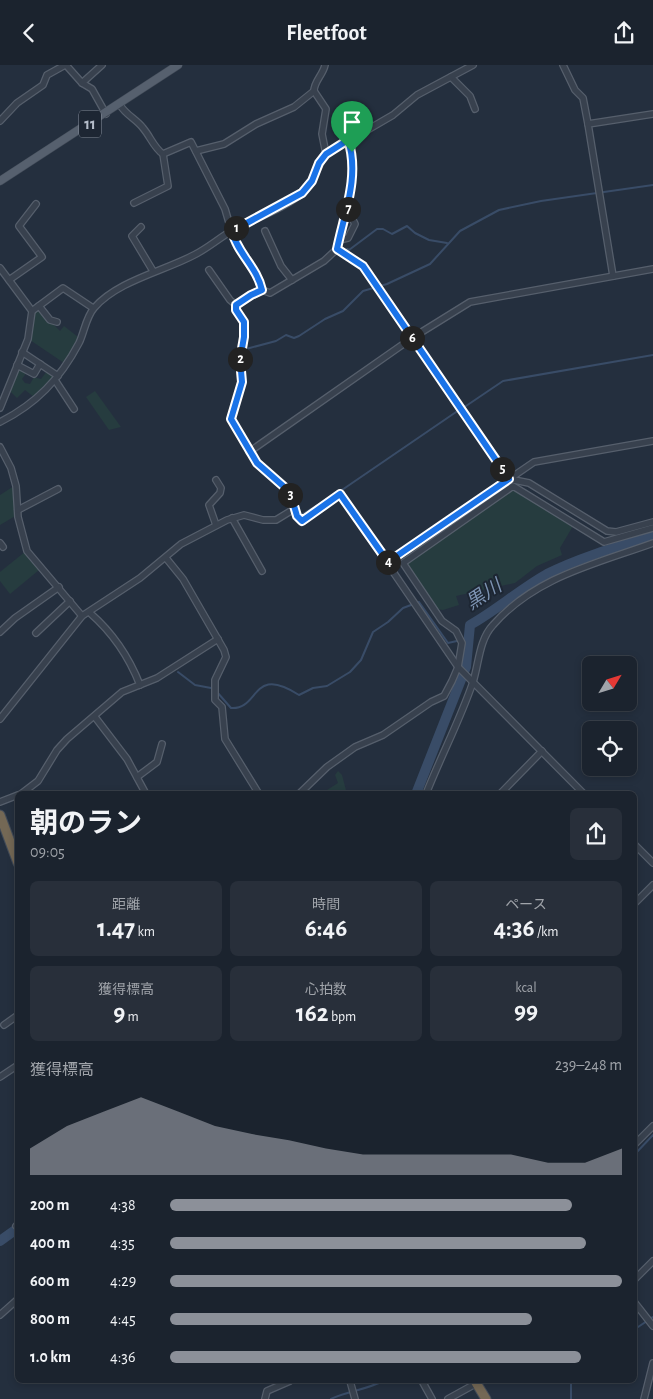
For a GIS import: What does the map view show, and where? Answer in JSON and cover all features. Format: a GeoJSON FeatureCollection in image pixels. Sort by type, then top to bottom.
{"type":"FeatureCollection","features":[{"type":"Feature","properties":{"kind":"highway"},"geometry":{"type":"LineString","coordinates":[[0,815],[15,850]]}},
{"type":"Feature","properties":{"kind":"highway"},"geometry":{"type":"LineString","coordinates":[[477,1383],[486,1399]]}},
{"type":"Feature","properties":{"kind":"main road","name":"11"},"geometry":{"type":"LineString","coordinates":[[0,181],[120,105],[178,65]]}},
{"type":"Feature","properties":{"kind":"street"},"geometry":{"type":"LineString","coordinates":[[0,121],[17,103],[43,85],[47,75],[65,65],[82,83],[92,89],[106,114]]}},
{"type":"Feature","properties":{"kind":"street"},"geometry":{"type":"LineString","coordinates":[[82,83],[102,65]]}},
{"type":"Feature","properties":{"kind":"street"},"geometry":{"type":"LineString","coordinates":[[325,65],[314,85],[314,91],[326,109],[322,134],[326,154]]}},
{"type":"Feature","properties":{"kind":"street"},"geometry":{"type":"LineString","coordinates":[[0,422],[23,411],[57,378],[70,361],[93,309],[116,291],[153,271],[195,255],[232,231],[302,193],[312,181],[319,163],[326,154],[393,115],[417,95],[473,65]]}},
{"type":"Feature","properties":{"kind":"street"},"geometry":{"type":"LineString","coordinates":[[563,65],[575,90],[583,98],[614,276]]}},
{"type":"Feature","properties":{"kind":"street"},"geometry":{"type":"LineString","coordinates":[[451,77],[470,96],[475,109]]}},
{"type":"Feature","properties":{"kind":"street"},"geometry":{"type":"LineString","coordinates":[[196,151],[224,145],[256,124],[294,107],[314,91]]}},
{"type":"Feature","properties":{"kind":"street"},"geometry":{"type":"LineString","coordinates":[[120,105],[125,113],[143,127],[158,151],[163,154],[168,186],[134,203]]}},
{"type":"Feature","properties":{"kind":"street"},"geometry":{"type":"LineString","coordinates":[[588,125],[653,114]]}},
{"type":"Feature","properties":{"kind":"street"},"geometry":{"type":"LineString","coordinates":[[236,305],[262,290],[270,293],[324,261],[337,249],[348,210],[353,164],[348,140]]}},
{"type":"Feature","properties":{"kind":"street"},"geometry":{"type":"LineString","coordinates":[[163,154],[191,142],[224,209],[235,243],[259,279],[262,290]]}},
{"type":"Feature","properties":{"kind":"street"},"geometry":{"type":"LineString","coordinates":[[5,278],[42,257],[19,226],[36,205]]}},
{"type":"Feature","properties":{"kind":"street"},"geometry":{"type":"LineString","coordinates":[[339,240],[348,238],[356,224],[348,210]]}},
{"type":"Feature","properties":{"kind":"street"},"geometry":{"type":"LineString","coordinates":[[141,227],[132,236],[153,271]]}},
{"type":"Feature","properties":{"kind":"street"},"geometry":{"type":"LineString","coordinates":[[265,231],[282,266],[292,280]]}},
{"type":"Feature","properties":{"kind":"street"},"geometry":{"type":"LineString","coordinates":[[337,249],[363,266],[509,479],[529,483],[606,531],[616,533],[653,522]]}},
{"type":"Feature","properties":{"kind":"street"},"geometry":{"type":"LineString","coordinates":[[0,269],[32,311]]}},
{"type":"Feature","properties":{"kind":"street"},"geometry":{"type":"LineString","coordinates":[[249,453],[412,338],[470,302],[653,269]]}},
{"type":"Feature","properties":{"kind":"street"},"geometry":{"type":"LineString","coordinates":[[209,270],[230,300],[236,305],[236,310],[244,322],[244,337],[240,360],[242,382],[231,419],[249,453],[290,492],[294,509],[302,521],[340,494],[458,667],[581,791]]}},
{"type":"Feature","properties":{"kind":"street"},"geometry":{"type":"LineString","coordinates":[[0,408],[28,339],[32,311],[63,288],[93,309]]}},
{"type":"Feature","properties":{"kind":"street"},"geometry":{"type":"LineString","coordinates":[[39,306],[50,321],[57,322]]}},
{"type":"Feature","properties":{"kind":"street"},"geometry":{"type":"LineString","coordinates":[[22,352],[57,378],[74,409]]}},
{"type":"Feature","properties":{"kind":"street"},"geometry":{"type":"LineString","coordinates":[[17,365],[34,374],[40,364]]}},
{"type":"Feature","properties":{"kind":"street"},"geometry":{"type":"LineString","coordinates":[[388,562],[534,462],[653,441]]}},
{"type":"Feature","properties":{"kind":"street"},"geometry":{"type":"LineString","coordinates":[[0,447],[14,477],[18,510],[27,551],[82,616]]}},
{"type":"Feature","properties":{"kind":"street"},"geometry":{"type":"LineString","coordinates":[[216,480],[221,488],[220,493],[209,505],[209,511],[216,525]]}},
{"type":"Feature","properties":{"kind":"street"},"geometry":{"type":"LineString","coordinates":[[302,791],[327,767],[356,747],[383,735],[431,702],[444,696],[458,667],[462,643],[456,631],[442,621],[403,563],[513,486],[604,542],[653,528]]}},
{"type":"Feature","properties":{"kind":"street"},"geometry":{"type":"LineString","coordinates":[[18,510],[58,489]]}},
{"type":"Feature","properties":{"kind":"street"},"geometry":{"type":"LineString","coordinates":[[0,719],[82,616],[90,613],[166,558],[181,544],[232,518],[244,515],[263,520],[276,520],[294,509]]}},
{"type":"Feature","properties":{"kind":"street"},"geometry":{"type":"LineString","coordinates":[[232,518],[262,571]]}},
{"type":"Feature","properties":{"kind":"street"},"geometry":{"type":"LineString","coordinates":[[427,791],[473,682],[484,639],[492,625],[525,596],[552,579],[653,543]]}},
{"type":"Feature","properties":{"kind":"street"},"geometry":{"type":"LineString","coordinates":[[166,558],[183,579],[218,639],[226,657],[215,680],[215,700],[222,707],[225,739],[256,791]]}},
{"type":"Feature","properties":{"kind":"street"},"geometry":{"type":"LineString","coordinates":[[0,632],[15,618],[58,587]]}},
{"type":"Feature","properties":{"kind":"street"},"geometry":{"type":"LineString","coordinates":[[36,633],[70,601]]}},
{"type":"Feature","properties":{"kind":"street"},"geometry":{"type":"LineString","coordinates":[[90,613],[112,634],[127,657],[140,685]]}},
{"type":"Feature","properties":{"kind":"street"},"geometry":{"type":"LineString","coordinates":[[25,791],[38,781],[57,750],[67,739],[122,692],[157,679],[218,639]]}},
{"type":"Feature","properties":{"kind":"street"},"geometry":{"type":"LineString","coordinates":[[95,717],[127,759],[142,791]]}},
{"type":"Feature","properties":{"kind":"street"},"geometry":{"type":"LineString","coordinates":[[137,777],[157,762],[162,744]]}},
{"type":"Feature","properties":{"kind":"street"},"geometry":{"type":"LineString","coordinates":[[503,791],[542,751]]}},
{"type":"Feature","properties":{"kind":"street"},"geometry":{"type":"LineString","coordinates":[[0,802],[15,796]]}},
{"type":"Feature","properties":{"kind":"street"},"geometry":{"type":"LineString","coordinates":[[637,847],[653,863]]}},
{"type":"Feature","properties":{"kind":"street"},"geometry":{"type":"LineString","coordinates":[[637,901],[653,885]]}},
{"type":"Feature","properties":{"kind":"street"},"geometry":{"type":"LineString","coordinates":[[4,1025],[15,1017]]}},
{"type":"Feature","properties":{"kind":"street"},"geometry":{"type":"LineString","coordinates":[[0,1077],[15,1067]]}},
{"type":"Feature","properties":{"kind":"street"},"geometry":{"type":"LineString","coordinates":[[637,1142],[653,1126]]}},
{"type":"Feature","properties":{"kind":"street"},"geometry":{"type":"LineString","coordinates":[[637,1277],[653,1261]]}},
{"type":"Feature","properties":{"kind":"street"},"geometry":{"type":"LineString","coordinates":[[0,1315],[15,1302]]}},
{"type":"Feature","properties":{"kind":"street"},"geometry":{"type":"LineString","coordinates":[[637,1306],[653,1326]]}},
{"type":"Feature","properties":{"kind":"street"},"geometry":{"type":"LineString","coordinates":[[644,1399],[653,1363]]}},
{"type":"Feature","properties":{"kind":"street"},"geometry":{"type":"LineString","coordinates":[[265,1399],[267,1391],[285,1383]]}},
{"type":"Feature","properties":{"kind":"street"},"geometry":{"type":"LineString","coordinates":[[351,1383],[355,1399]]}},
{"type":"Feature","properties":{"kind":"street"},"geometry":{"type":"LineString","coordinates":[[423,1383],[432,1399]]}},
{"type":"Feature","properties":{"kind":"street"},"geometry":{"type":"LineString","coordinates":[[448,1399],[474,1383]]}},
{"type":"Feature","properties":{"kind":"green space"},"geometry":{"type":"Polygon","coordinates":[[[38,309],[60,331],[64,326],[78,337],[64,363],[30,340],[34,313],[38,309]]]}},
{"type":"Feature","properties":{"kind":"green space"},"geometry":{"type":"Polygon","coordinates":[[[18,368],[27,372],[22,379],[25,383],[30,384],[34,377],[41,379],[47,371],[54,376],[34,397],[25,390],[17,398],[10,391],[18,368]]]}},
{"type":"Feature","properties":{"kind":"green space"},"geometry":{"type":"Polygon","coordinates":[[[95,391],[121,427],[109,430],[86,397],[95,391]]]}},
{"type":"Feature","properties":{"kind":"green space"},"geometry":{"type":"Polygon","coordinates":[[[14,486],[17,515],[0,525],[0,495],[14,486]]]}},
{"type":"Feature","properties":{"kind":"green space"},"geometry":{"type":"Polygon","coordinates":[[[513,488],[573,526],[560,548],[562,555],[537,566],[515,583],[456,596],[459,605],[443,610],[437,609],[406,563],[513,488]]]}},
{"type":"Feature","properties":{"kind":"green space"},"geometry":{"type":"Polygon","coordinates":[[[26,551],[39,570],[10,594],[0,581],[0,572],[26,551]]]}},
{"type":"Feature","properties":{"kind":"green space"},"geometry":{"type":"Polygon","coordinates":[[[338,771],[342,775],[346,791],[326,791],[338,783],[335,775],[338,771]]]}},
{"type":"Feature","properties":{"kind":"waterway"},"geometry":{"type":"LineString","coordinates":[[246,349],[276,341],[286,335],[294,338],[299,336],[325,319],[343,311],[363,291],[387,284],[430,264],[460,231],[499,210],[541,201],[653,185]]}},
{"type":"Feature","properties":{"kind":"waterway"},"geometry":{"type":"LineString","coordinates":[[347,249],[349,250],[377,229],[383,229],[392,234],[407,226],[415,233],[429,240],[447,243]]}},
{"type":"Feature","properties":{"kind":"waterway"},"geometry":{"type":"LineString","coordinates":[[463,408],[503,381],[653,355]]}},
{"type":"Feature","properties":{"kind":"waterway"},"geometry":{"type":"LineString","coordinates":[[339,492],[459,410]]}},
{"type":"Feature","properties":{"kind":"waterway"},"geometry":{"type":"LineString","coordinates":[[301,515],[333,496]]}},
{"type":"Feature","properties":{"kind":"waterway","name":"黒川"},"geometry":{"type":"LineString","coordinates":[[417,791],[466,667],[470,625],[547,574],[586,557],[653,536]]}},
{"type":"Feature","properties":{"kind":"waterway"},"geometry":{"type":"LineString","coordinates":[[178,672],[195,685],[211,688],[217,692],[231,708],[240,707],[264,686],[272,684],[299,695],[313,688],[327,686],[350,672],[361,660],[373,632],[388,622],[403,608],[419,602],[448,643],[470,638]]}},
{"type":"Feature","properties":{"kind":"waterway"},"geometry":{"type":"LineString","coordinates":[[637,1152],[653,1135]]}},
{"type":"Feature","properties":{"kind":"waterway","name":"黒川"},"geometry":{"type":"LineString","coordinates":[[0,1241],[15,1230]]}},
{"type":"Feature","properties":{"kind":"waterway"},"geometry":{"type":"LineString","coordinates":[[637,1328],[653,1317]]}},
{"type":"Feature","properties":{"kind":"waterway"},"geometry":{"type":"LineString","coordinates":[[331,1399],[378,1383]]}},
{"type":"Feature","properties":{"kind":"waterway"},"geometry":{"type":"LineString","coordinates":[[571,1383],[571,1399]]}},
{"type":"Feature","properties":{"kind":"route"},"geometry":{"type":"LineString","coordinates":[[348,140],[352,152],[353,164],[348,210],[337,249],[363,266],[509,479],[388,562],[340,494],[302,521],[297,516],[290,492],[257,463],[249,453],[231,419],[242,382],[240,360],[244,337],[244,322],[239,317],[236,305],[262,290],[252,266],[235,243],[232,231],[302,193],[312,181],[319,163],[326,154],[348,140]]}}]}
